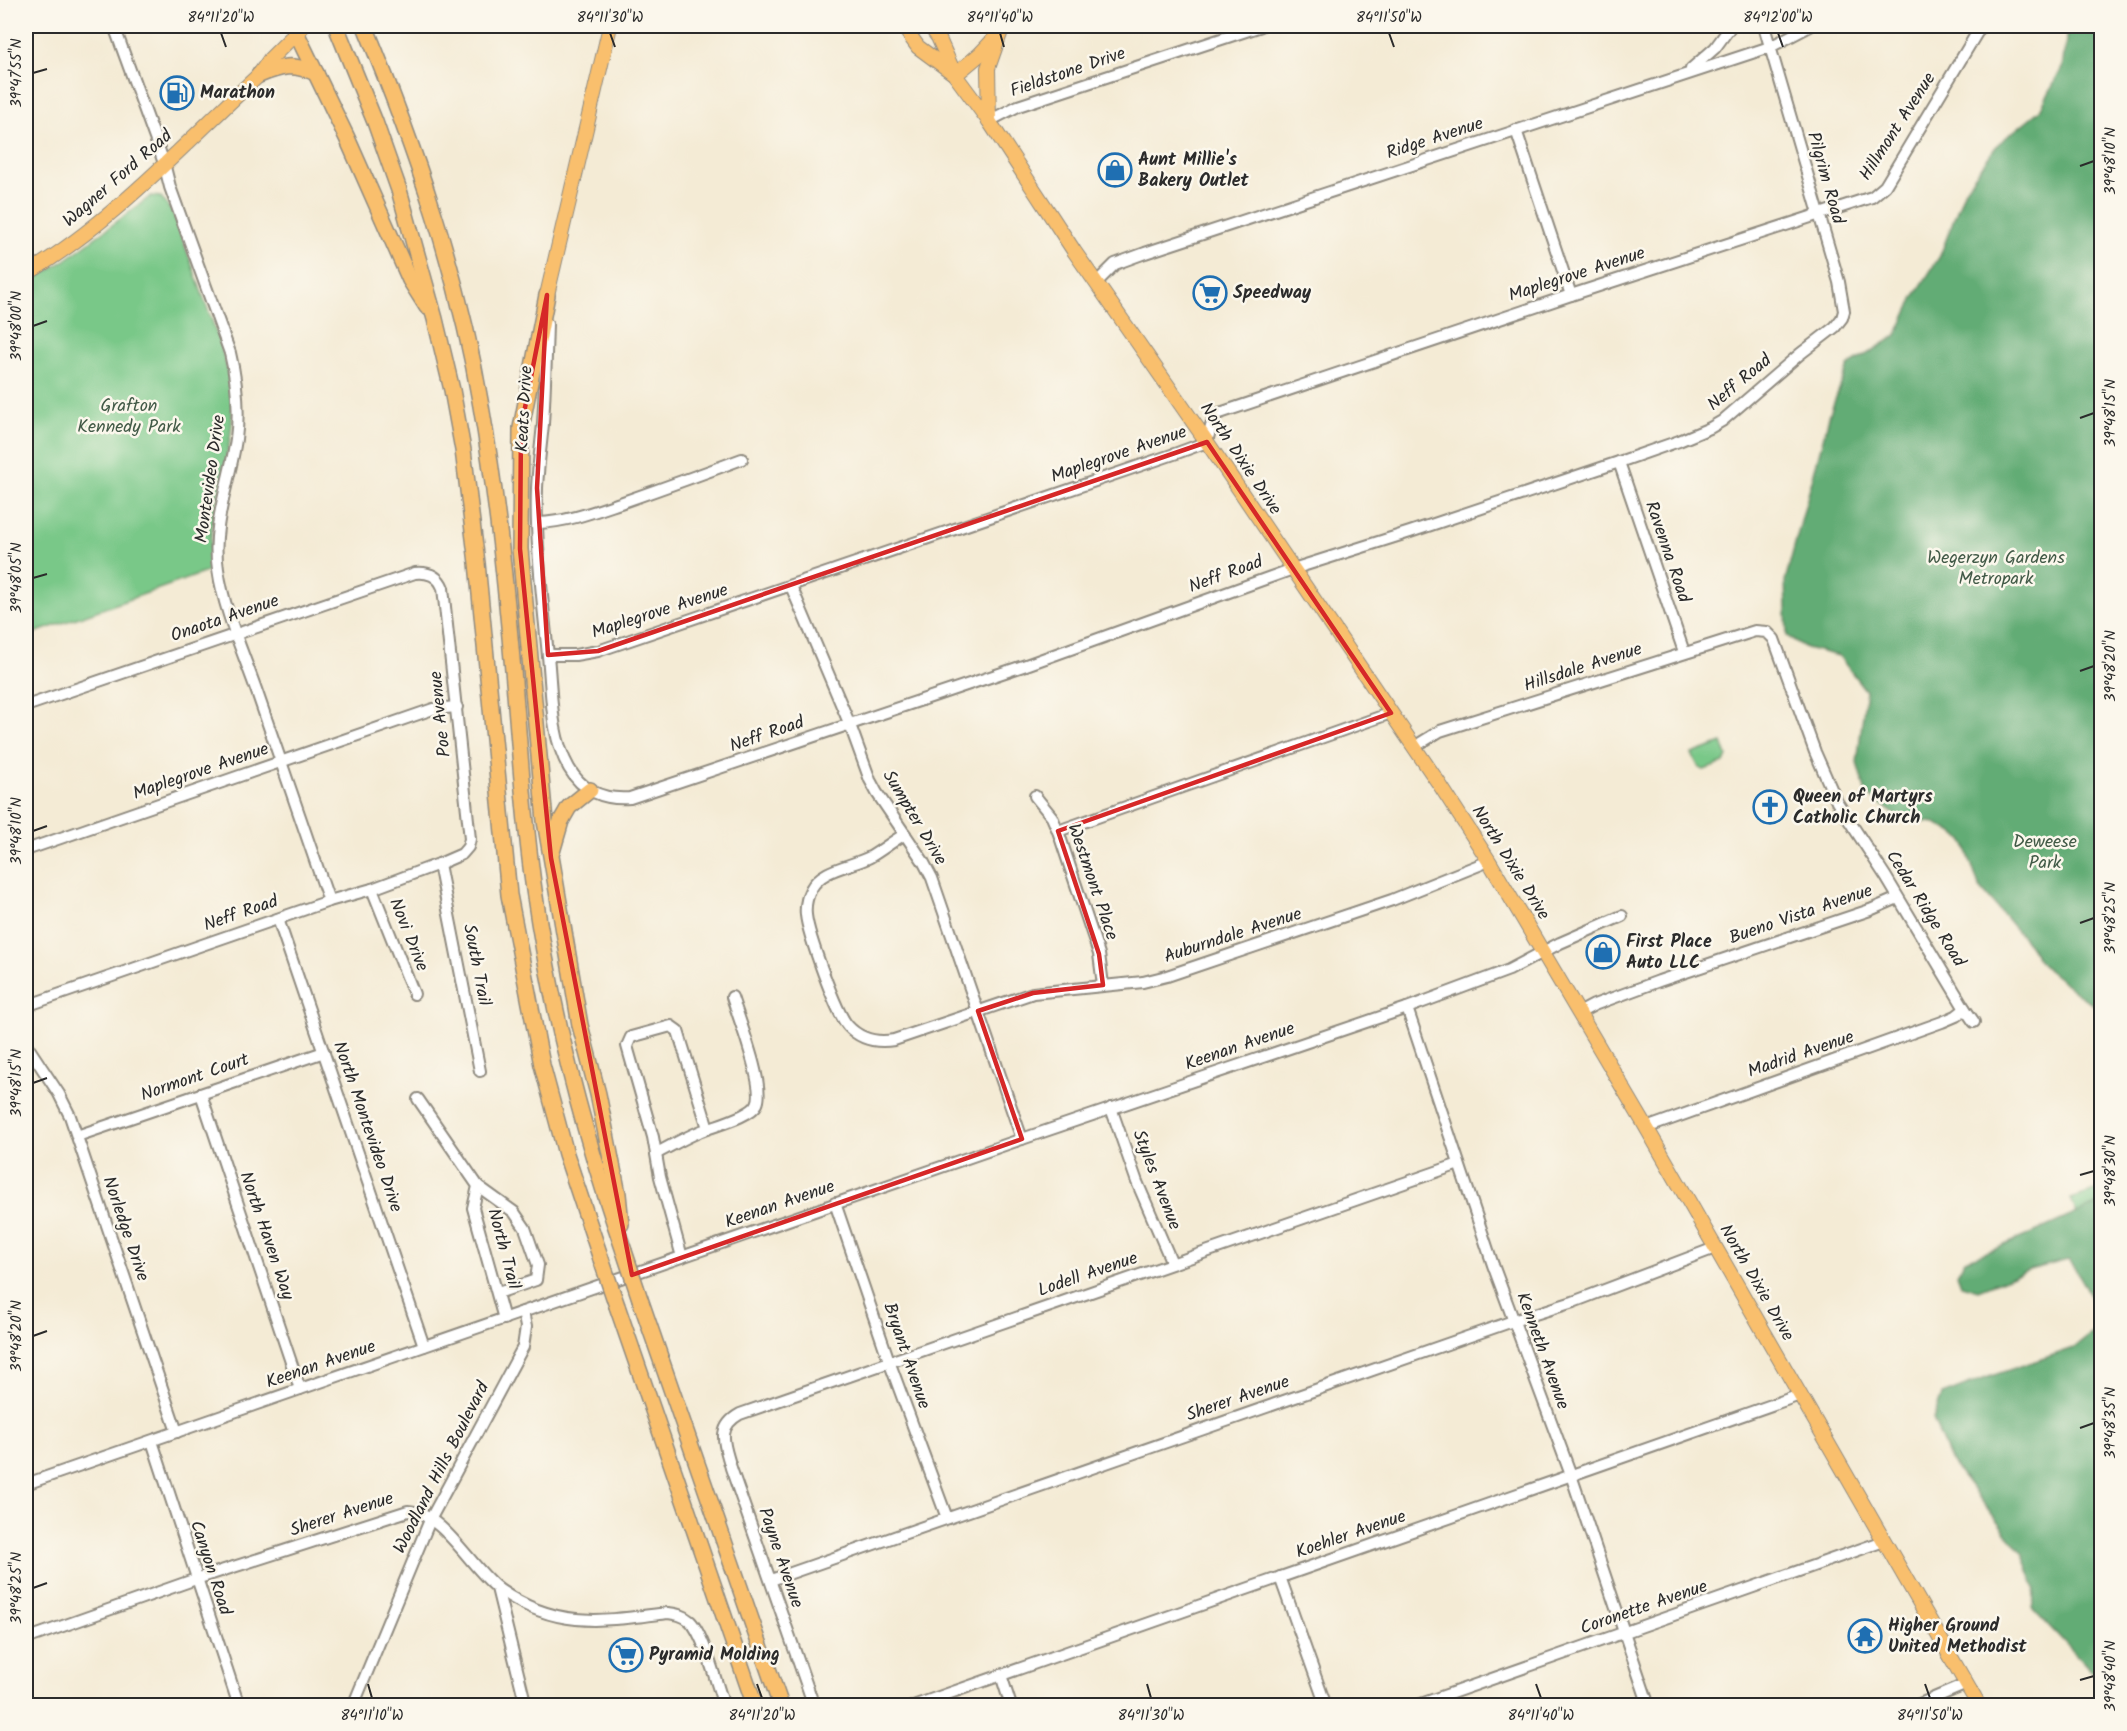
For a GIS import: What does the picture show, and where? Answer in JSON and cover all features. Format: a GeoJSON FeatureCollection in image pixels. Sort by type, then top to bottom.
{"type":"FeatureCollection","features":[{"type":"Feature","properties":{"kind":"highway"},"geometry":{"type":"LineString","coordinates":[[336,26],[375,122],[399,190],[435,319],[463,450],[477,563],[509,895],[542,1065],[566,1154],[755,1706]]}},
{"type":"Feature","properties":{"kind":"highway"},"geometry":{"type":"LineString","coordinates":[[365,26],[408,136],[453,280],[483,414],[501,540],[525,811],[544,954],[565,1058],[600,1179],[781,1706]]}},
{"type":"Feature","properties":{"kind":"highway"},"geometry":{"type":"LineString","coordinates":[[297,28],[410,280],[435,319]]}},
{"type":"Feature","properties":{"kind":"highway"},"geometry":{"type":"LineString","coordinates":[[259,75],[279,67],[299,66],[316,73]]}},
{"type":"Feature","properties":{"kind":"highway"},"geometry":{"type":"LineString","coordinates":[[547,295],[521,428],[520,549],[544,809],[551,858],[580,1025],[598,1094],[618,1194],[624,1251]]}},
{"type":"Feature","properties":{"kind":"highway"},"geometry":{"type":"LineString","coordinates":[[551,858],[561,821],[569,807],[590,790]]}},
{"type":"Feature","properties":{"kind":"main road","name":"Keats Drive"},"geometry":{"type":"LineString","coordinates":[[547,295],[610,26]]}},
{"type":"Feature","properties":{"kind":"main road"},"geometry":{"type":"LineString","coordinates":[[607,42],[619,26]]}},
{"type":"Feature","properties":{"kind":"main road","name":"North Dixie Drive"},"geometry":{"type":"LineString","coordinates":[[903,26],[918,47],[955,75]]}},
{"type":"Feature","properties":{"kind":"main road","name":"North Dixie Drive"},"geometry":{"type":"LineString","coordinates":[[930,26],[938,37],[955,75],[989,121],[1490,861],[1979,1706]]}},
{"type":"Feature","properties":{"kind":"main road"},"geometry":{"type":"LineString","coordinates":[[955,75],[980,55],[1003,27]]}},
{"type":"Feature","properties":{"kind":"main road"},"geometry":{"type":"LineString","coordinates":[[989,121],[988,68],[1003,27]]}},
{"type":"Feature","properties":{"kind":"main road","name":"Wagner Ford Road"},"geometry":{"type":"LineString","coordinates":[[29,271],[76,240],[164,163],[259,75],[297,28]]}},
{"type":"Feature","properties":{"kind":"street","name":"Montevideo Drive"},"geometry":{"type":"LineString","coordinates":[[114,26],[230,353],[238,416],[220,514],[217,568],[236,633],[328,901]]}},
{"type":"Feature","properties":{"kind":"street","name":"Fieldstone Drive"},"geometry":{"type":"LineString","coordinates":[[989,121],[1018,106],[1261,26]]}},
{"type":"Feature","properties":{"kind":"street"},"geometry":{"type":"LineString","coordinates":[[1674,77],[1703,60],[1731,26]]}},
{"type":"Feature","properties":{"kind":"street"},"geometry":{"type":"LineString","coordinates":[[1764,26],[1770,47]]}},
{"type":"Feature","properties":{"kind":"street","name":"Ridge Avenue"},"geometry":{"type":"LineString","coordinates":[[1096,282],[1115,264],[1145,253],[1770,47],[1810,26]]}},
{"type":"Feature","properties":{"kind":"street","name":"Hillmont Avenue"},"geometry":{"type":"LineString","coordinates":[[1818,214],[1872,197],[1880,191],[1981,26]]}},
{"type":"Feature","properties":{"kind":"street","name":"Pilgrim Road"},"geometry":{"type":"LineString","coordinates":[[1770,47],[1844,303],[1842,318]]}},
{"type":"Feature","properties":{"kind":"street"},"geometry":{"type":"LineString","coordinates":[[1516,130],[1571,295]]}},
{"type":"Feature","properties":{"kind":"street","name":"Maplegrove Avenue"},"geometry":{"type":"LineString","coordinates":[[548,655],[562,656],[598,651],[1207,442],[1214,415],[1818,214]]}},
{"type":"Feature","properties":{"kind":"street"},"geometry":{"type":"LineString","coordinates":[[26,247],[29,271]]}},
{"type":"Feature","properties":{"kind":"street","name":"Keats Drive"},"geometry":{"type":"LineString","coordinates":[[547,295],[543,422],[537,488],[548,655],[557,738],[569,768],[590,790]]}},
{"type":"Feature","properties":{"kind":"street","name":"Neff Road"},"geometry":{"type":"LineString","coordinates":[[590,790],[610,798],[630,798],[1026,665],[1293,569],[1679,441],[1722,421],[1835,327],[1842,318]]}},
{"type":"Feature","properties":{"kind":"street"},"geometry":{"type":"LineString","coordinates":[[538,523],[555,522],[585,514],[742,459]]}},
{"type":"Feature","properties":{"kind":"street","name":"Ravenna Road"},"geometry":{"type":"LineString","coordinates":[[1619,462],[1684,652]]}},
{"type":"Feature","properties":{"kind":"street","name":"Onaota Avenue"},"geometry":{"type":"LineString","coordinates":[[26,706],[415,573],[424,572],[436,577]]}},
{"type":"Feature","properties":{"kind":"street","name":"Poe Avenue"},"geometry":{"type":"LineString","coordinates":[[436,577],[443,588],[457,707],[470,839],[466,850]]}},
{"type":"Feature","properties":{"kind":"street","name":"Sumpter Drive"},"geometry":{"type":"LineString","coordinates":[[791,586],[850,725],[870,780],[932,878],[1022,1139]]}},
{"type":"Feature","properties":{"kind":"street","name":"Hillsdale Avenue"},"geometry":{"type":"LineString","coordinates":[[1414,747],[1440,731],[1684,652],[1755,631],[1767,632]]}},
{"type":"Feature","properties":{"kind":"street","name":"Cedar Ridge Road"},"geometry":{"type":"LineString","coordinates":[[1767,632],[1774,639],[1832,794],[1974,1022]]}},
{"type":"Feature","properties":{"kind":"street","name":"Maplegrove Avenue"},"geometry":{"type":"LineString","coordinates":[[26,850],[433,710],[457,707]]}},
{"type":"Feature","properties":{"kind":"street"},"geometry":{"type":"LineString","coordinates":[[1058,831],[1391,712]]}},
{"type":"Feature","properties":{"kind":"street","name":"Westmont Place"},"geometry":{"type":"LineString","coordinates":[[1035,796],[1052,817],[1058,831],[1100,954],[1103,985]]}},
{"type":"Feature","properties":{"kind":"street","name":"Auburndale Avenue"},"geometry":{"type":"LineString","coordinates":[[904,834],[870,857],[826,874],[817,881],[807,901],[807,922],[840,1017],[853,1031],[874,1041],[894,1040],[1033,993],[1143,982],[1167,976],[1392,900],[1490,861]]}},
{"type":"Feature","properties":{"kind":"street","name":"Neff Road"},"geometry":{"type":"LineString","coordinates":[[26,1006],[328,901],[372,889],[439,864],[466,850]]}},
{"type":"Feature","properties":{"kind":"street","name":"South Trail"},"geometry":{"type":"LineString","coordinates":[[439,864],[480,1071]]}},
{"type":"Feature","properties":{"kind":"street","name":"Novi Drive"},"geometry":{"type":"LineString","coordinates":[[372,889],[414,994]]}},
{"type":"Feature","properties":{"kind":"street","name":"Bueno Vista Avenue"},"geometry":{"type":"LineString","coordinates":[[1579,1013],[1594,1005],[1659,981],[1870,910],[1898,898]]}},
{"type":"Feature","properties":{"kind":"street","name":"Keenan Avenue"},"geometry":{"type":"LineString","coordinates":[[26,1484],[835,1203],[1407,1008],[1498,975],[1560,943],[1622,916]]}},
{"type":"Feature","properties":{"kind":"street","name":"North Montevideo Drive"},"geometry":{"type":"LineString","coordinates":[[278,919],[424,1346]]}},
{"type":"Feature","properties":{"kind":"street"},"geometry":{"type":"LineString","coordinates":[[657,1153],[750,1111],[758,1104],[759,1090],[732,997]]}},
{"type":"Feature","properties":{"kind":"street","name":"Kenneth Avenue"},"geometry":{"type":"LineString","coordinates":[[1407,1008],[1513,1321],[1571,1474],[1649,1706]]}},
{"type":"Feature","properties":{"kind":"street","name":"Madrid Avenue"},"geometry":{"type":"LineString","coordinates":[[1646,1128],[1942,1022],[1965,1009]]}},
{"type":"Feature","properties":{"kind":"street"},"geometry":{"type":"LineString","coordinates":[[682,1257],[627,1041],[635,1035],[671,1026],[678,1031],[708,1128]]}},
{"type":"Feature","properties":{"kind":"street","name":"Norledge Drive"},"geometry":{"type":"LineString","coordinates":[[26,1044],[59,1094],[70,1116],[177,1432]]}},
{"type":"Feature","properties":{"kind":"street","name":"Normont Court"},"geometry":{"type":"LineString","coordinates":[[77,1136],[324,1052]]}},
{"type":"Feature","properties":{"kind":"street","name":"North Haven Way"},"geometry":{"type":"LineString","coordinates":[[201,1094],[300,1389]]}},
{"type":"Feature","properties":{"kind":"street","name":"North Trail"},"geometry":{"type":"LineString","coordinates":[[418,1099],[477,1186],[473,1208],[504,1319]]}},
{"type":"Feature","properties":{"kind":"street","name":"Styles Avenue"},"geometry":{"type":"LineString","coordinates":[[1111,1108],[1137,1182],[1172,1263]]}},
{"type":"Feature","properties":{"kind":"street","name":"Lodell Avenue"},"geometry":{"type":"LineString","coordinates":[[730,1421],[740,1414],[889,1361],[1459,1164]]}},
{"type":"Feature","properties":{"kind":"street"},"geometry":{"type":"LineString","coordinates":[[477,1186],[514,1212],[525,1228],[538,1265],[536,1280],[498,1293]]}},
{"type":"Feature","properties":{"kind":"street","name":"Bryant Avenue"},"geometry":{"type":"LineString","coordinates":[[835,1203],[889,1361],[947,1518]]}},
{"type":"Feature","properties":{"kind":"street","name":"Sherer Avenue"},"geometry":{"type":"LineString","coordinates":[[771,1580],[1563,1303],[1573,1302],[1715,1248]]}},
{"type":"Feature","properties":{"kind":"street","name":"Woodland Hills Boulevard"},"geometry":{"type":"LineString","coordinates":[[353,1706],[430,1520],[523,1347],[526,1327],[523,1312]]}},
{"type":"Feature","properties":{"kind":"street","name":"Koehler Avenue"},"geometry":{"type":"LineString","coordinates":[[912,1706],[1800,1395]]}},
{"type":"Feature","properties":{"kind":"street","name":"Payne Avenue"},"geometry":{"type":"LineString","coordinates":[[730,1421],[726,1425],[723,1438],[814,1706]]}},
{"type":"Feature","properties":{"kind":"street","name":"Canyon Road"},"geometry":{"type":"LineString","coordinates":[[152,1441],[239,1706]]}},
{"type":"Feature","properties":{"kind":"street","name":"Sherer Avenue"},"geometry":{"type":"LineString","coordinates":[[26,1638],[196,1579],[408,1512],[424,1515],[430,1520],[452,1539],[497,1588],[546,1614],[565,1619],[593,1621],[668,1613],[688,1619],[696,1630],[724,1706]]}},
{"type":"Feature","properties":{"kind":"street","name":"Coronette Avenue"},"geometry":{"type":"LineString","coordinates":[[1415,1706],[1884,1541]]}},
{"type":"Feature","properties":{"kind":"street"},"geometry":{"type":"LineString","coordinates":[[1280,1577],[1326,1706]]}},
{"type":"Feature","properties":{"kind":"street"},"geometry":{"type":"LineString","coordinates":[[497,1588],[526,1706]]}},
{"type":"Feature","properties":{"kind":"street"},"geometry":{"type":"LineString","coordinates":[[1001,1675],[1011,1706]]}},
{"type":"Feature","properties":{"kind":"street"},"geometry":{"type":"LineString","coordinates":[[1915,1706],[1967,1684]]}},
{"type":"Feature","properties":{"kind":"highlighted area"},"geometry":{"type":"Polygon","coordinates":[[[547,295],[537,488],[548,655],[598,651],[1207,442],[1391,713],[1058,831],[1099,954],[1103,985],[1033,993],[978,1011],[1022,1139],[632,1275],[551,858],[520,549],[521,428],[547,295]]]}},
{"type":"Feature","properties":{"kind":"green space"},"geometry":{"type":"Polygon","coordinates":[[[2068,26],[2102,26],[2101,1010],[2042,965],[2029,945],[1979,886],[1963,839],[1936,823],[1901,819],[1866,793],[1857,763],[1866,691],[1839,656],[1806,648],[1787,636],[1785,581],[1830,413],[1848,366],[1896,336],[1914,297],[1940,256],[1965,189],[1998,144],[2040,110],[2062,68],[2068,26]]]}},
{"type":"Feature","properties":{"kind":"green space","name":"Grafton Kennedy Park"},"geometry":{"type":"Polygon","coordinates":[[[151,196],[161,197],[173,213],[220,344],[231,390],[230,440],[211,533],[212,570],[26,636],[26,284],[64,261],[151,196]]]}},
{"type":"Feature","properties":{"kind":"green space"},"geometry":{"type":"Polygon","coordinates":[[[1722,743],[1727,756],[1724,763],[1704,770],[1699,768],[1692,754],[1722,743]]]}},
{"type":"Feature","properties":{"kind":"green space"},"geometry":{"type":"Polygon","coordinates":[[[2101,1189],[2101,1271],[2071,1199],[2101,1189]]]}},
{"type":"Feature","properties":{"kind":"green space"},"geometry":{"type":"Polygon","coordinates":[[[2101,1203],[2101,1684],[2032,1608],[2036,1589],[2023,1554],[1950,1460],[1933,1419],[1942,1395],[2074,1348],[2095,1331],[2094,1311],[2089,1293],[2068,1260],[2029,1270],[1978,1290],[1961,1285],[1957,1274],[1965,1260],[2101,1203]]]}},
{"type":"Feature","properties":{"kind":"place","name":"Marathon"},"geometry":{"type":"Point","coordinates":[177,93]}},
{"type":"Feature","properties":{"kind":"place","name":"Aunt Millie's Bakery Outlet"},"geometry":{"type":"Point","coordinates":[1115,170]}},
{"type":"Feature","properties":{"kind":"place","name":"Speedway"},"geometry":{"type":"Point","coordinates":[1210,293]}},
{"type":"Feature","properties":{"kind":"place","name":"Queen of Martyrs Catholic Church"},"geometry":{"type":"Point","coordinates":[1770,807]}},
{"type":"Feature","properties":{"kind":"place","name":"First Place Auto LLC"},"geometry":{"type":"Point","coordinates":[1603,952]}},
{"type":"Feature","properties":{"kind":"place","name":"Higher Ground United Methodist"},"geometry":{"type":"Point","coordinates":[1865,1636]}},
{"type":"Feature","properties":{"kind":"place","name":"Pyramid Molding"},"geometry":{"type":"Point","coordinates":[626,1655]}},
{"type":"Feature","properties":{"kind":"park label","name":"Wegerzyn Gardens Metropark"},"geometry":{"type":"Point","coordinates":[1996,568]}},
{"type":"Feature","properties":{"kind":"park label","name":"Deweese Park"},"geometry":{"type":"Point","coordinates":[2045,852]}}]}
